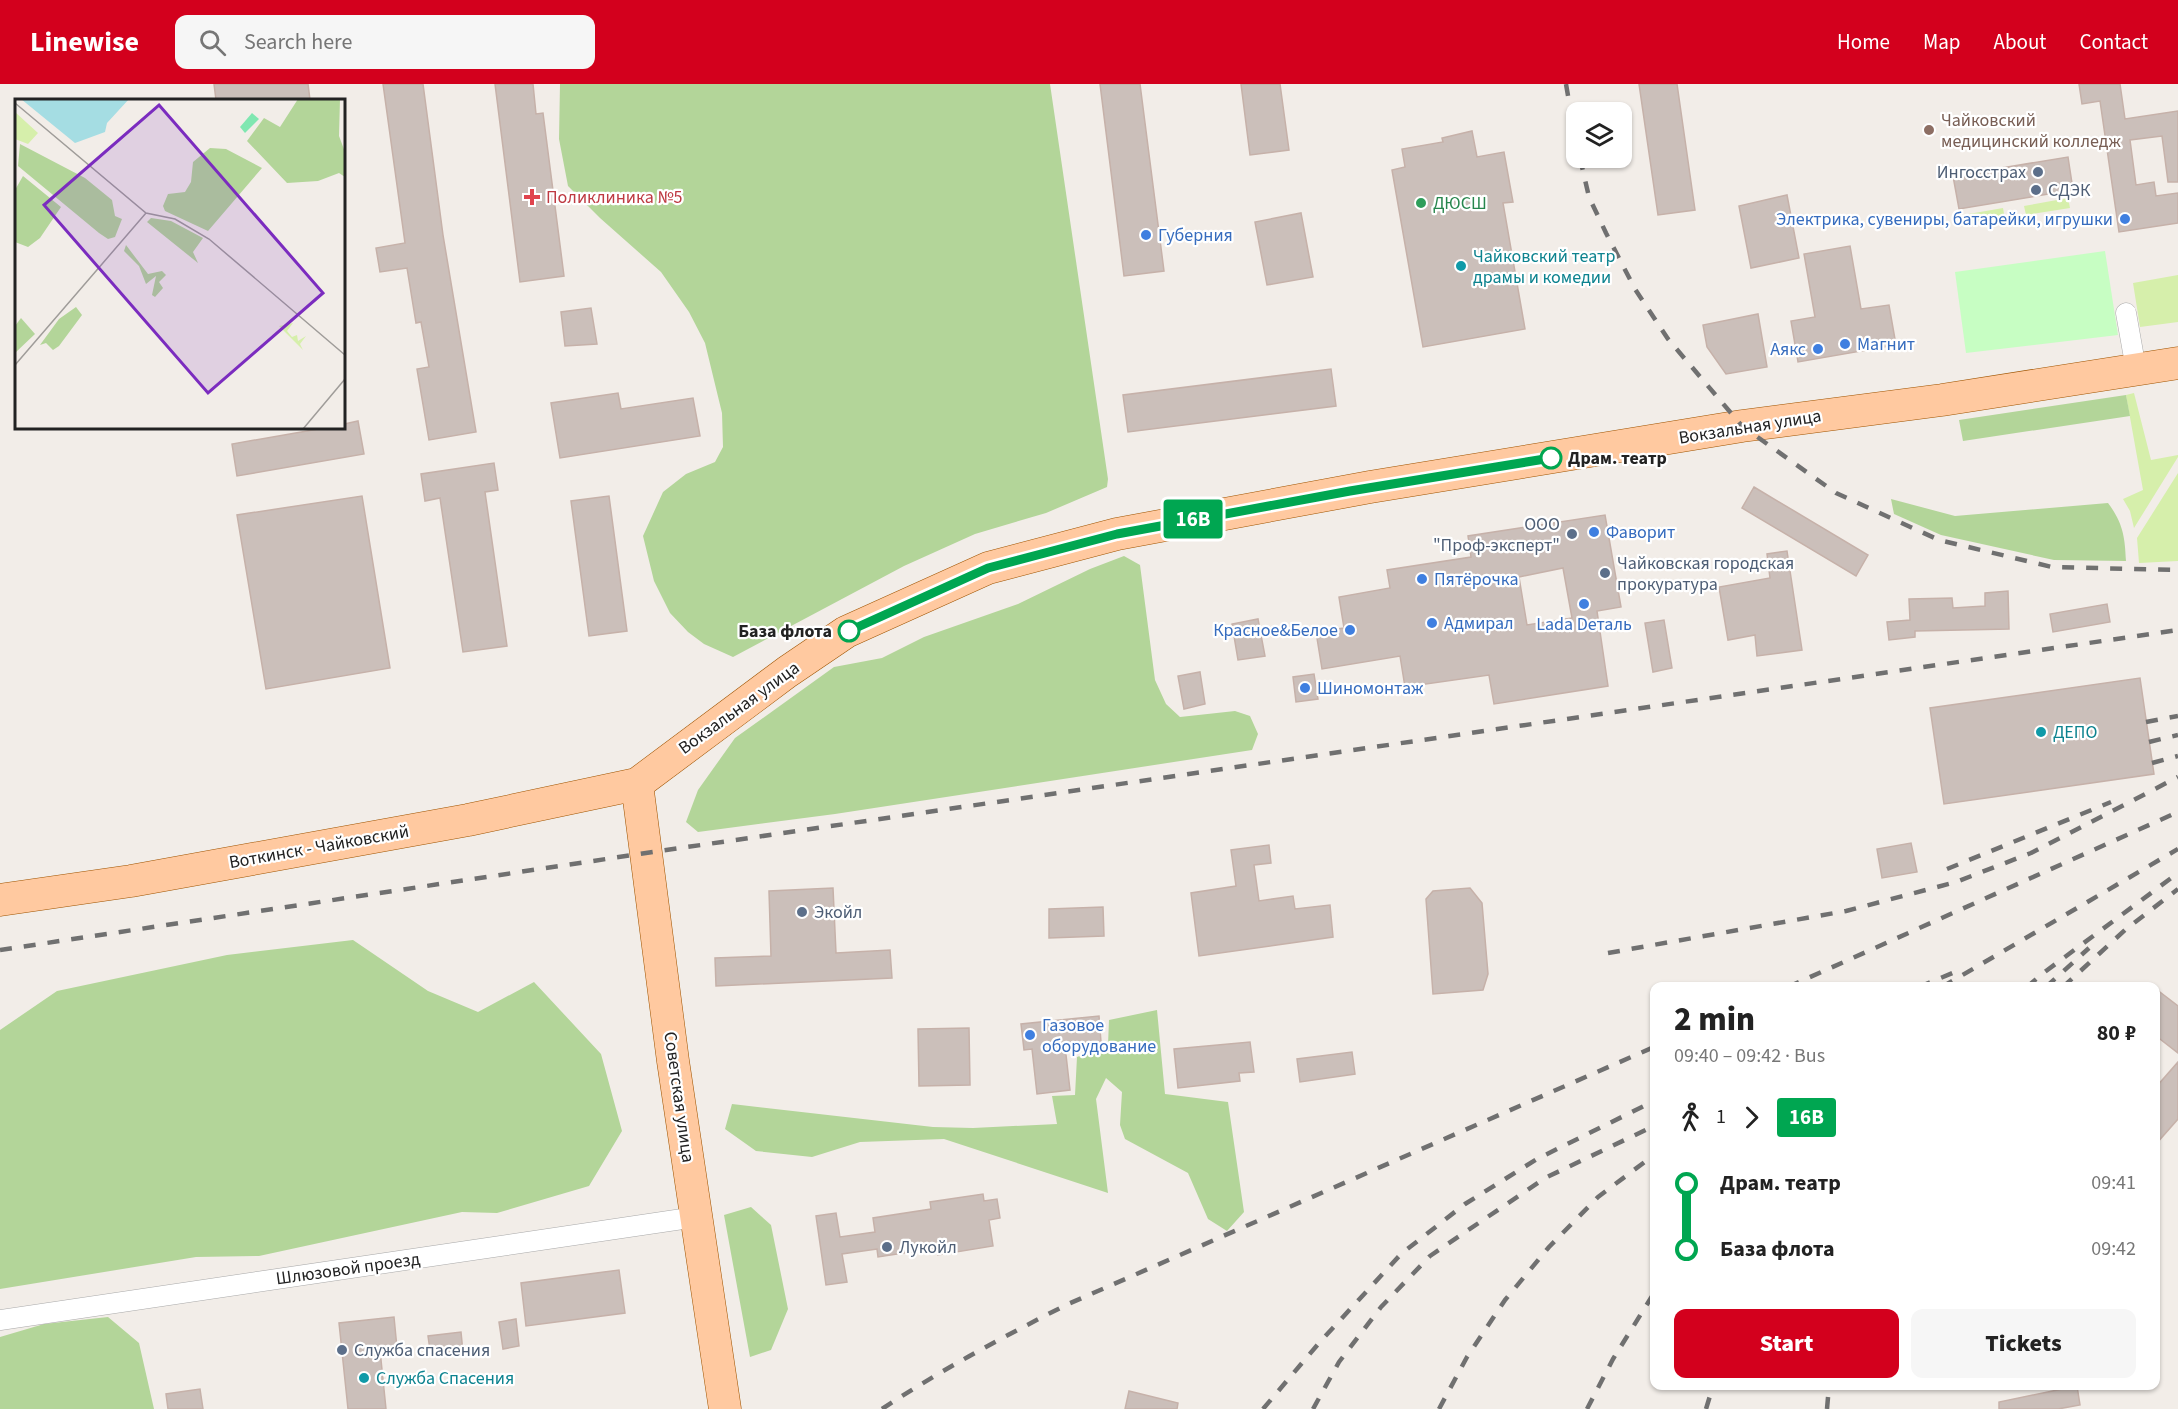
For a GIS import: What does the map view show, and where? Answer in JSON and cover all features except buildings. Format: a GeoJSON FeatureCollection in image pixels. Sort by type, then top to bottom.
{"type":"FeatureCollection","features":[{"type":"Feature","properties":{"kind":"main road","name":"Вокзальная улица"},"geometry":{"type":"LineString","coordinates":[[637,784],[787,672],[846,632],[988,568],[1152,527],[1370,488],[1742,426],[1942,400],[2178,363]]}},
{"type":"Feature","properties":{"kind":"main road","name":"Воткинск - Чайковский"},"geometry":{"type":"LineString","coordinates":[[0,900],[131,881],[456,822],[637,784]]}},
{"type":"Feature","properties":{"kind":"main road","name":"Советская улица"},"geometry":{"type":"LineString","coordinates":[[637,784],[670,1037],[724,1409]]}},
{"type":"Feature","properties":{"kind":"street"},"geometry":{"type":"LineString","coordinates":[[2126,313],[2136,369]]}},
{"type":"Feature","properties":{"kind":"street","name":"Шлюзовой проезд"},"geometry":{"type":"LineString","coordinates":[[0,1320],[696,1217]]}},
{"type":"Feature","properties":{"kind":"green space"},"geometry":{"type":"Polygon","coordinates":[[[560,84],[1050,84],[1108,479],[1107,487],[1046,513],[975,534],[904,566],[733,657],[704,644],[688,632],[670,613],[654,581],[643,536],[663,492],[686,474],[715,462],[723,447],[722,413],[705,343],[689,312],[661,272],[568,186],[559,139],[560,84]]]}},
{"type":"Feature","properties":{"kind":"green space"},"geometry":{"type":"Polygon","coordinates":[[[2068,198],[2070,208],[2026,215],[2024,206],[2068,198]]]}},
{"type":"Feature","properties":{"kind":"green space"},"geometry":{"type":"Polygon","coordinates":[[[2003,208],[2005,219],[1965,226],[1963,215],[2003,208]]]}},
{"type":"Feature","properties":{"kind":"green space"},"geometry":{"type":"Polygon","coordinates":[[[2105,251],[2118,335],[1966,353],[1955,272],[2105,251]]]}},
{"type":"Feature","properties":{"kind":"green space"},"geometry":{"type":"Polygon","coordinates":[[[2178,275],[2178,322],[2140,327],[2133,283],[2178,275]]]}},
{"type":"Feature","properties":{"kind":"green space"},"geometry":{"type":"Polygon","coordinates":[[[2134,393],[2151,460],[2178,455],[2178,457],[2134,528],[2130,511],[2123,499],[2143,490],[2126,395],[2134,393]]]}},
{"type":"Feature","properties":{"kind":"green space"},"geometry":{"type":"Polygon","coordinates":[[[2126,395],[2130,416],[1963,441],[1959,420],[2126,395]]]}},
{"type":"Feature","properties":{"kind":"green space"},"geometry":{"type":"Polygon","coordinates":[[[2178,473],[2178,561],[2139,563],[2137,538],[2178,473]]]}},
{"type":"Feature","properties":{"kind":"green space"},"geometry":{"type":"Polygon","coordinates":[[[1891,499],[1955,516],[2108,503],[2122,530],[2126,561],[2054,560],[1941,535],[1894,514],[1891,499]]]}},
{"type":"Feature","properties":{"kind":"green space"},"geometry":{"type":"Polygon","coordinates":[[[1124,556],[1140,565],[1155,680],[1166,704],[1180,717],[1235,711],[1250,716],[1258,734],[1252,750],[835,814],[698,832],[686,822],[698,790],[735,738],[834,667],[882,658],[924,637],[1018,604],[1090,569],[1124,556]]]}},
{"type":"Feature","properties":{"kind":"green space"},"geometry":{"type":"Polygon","coordinates":[[[353,940],[428,991],[478,1012],[534,982],[601,1054],[622,1131],[589,1186],[497,1213],[462,1212],[259,1256],[196,1257],[0,1289],[0,1030],[57,991],[227,955],[353,940]]]}},
{"type":"Feature","properties":{"kind":"green space"},"geometry":{"type":"Polygon","coordinates":[[[1157,1010],[1165,1094],[1228,1102],[1244,1212],[1227,1231],[1208,1219],[1188,1173],[1125,1139],[1120,1125],[1122,1092],[1106,1078],[1096,1099],[1108,1193],[944,1139],[860,1142],[812,1157],[756,1151],[725,1129],[732,1104],[933,1127],[973,1128],[1057,1124],[1052,1096],[1075,1095],[1077,1057],[1108,1045],[1109,1020],[1157,1010]]]}},
{"type":"Feature","properties":{"kind":"green space"},"geometry":{"type":"Polygon","coordinates":[[[751,1207],[771,1225],[788,1309],[771,1350],[750,1357],[724,1215],[751,1207]]]}},
{"type":"Feature","properties":{"kind":"green space"},"geometry":{"type":"Polygon","coordinates":[[[108,1317],[139,1343],[154,1409],[0,1409],[0,1337],[44,1324],[108,1317]]]}},
{"type":"Feature","properties":{"kind":"railway"},"geometry":{"type":"LineString","coordinates":[[1566,84],[1569,102]]}},
{"type":"Feature","properties":{"kind":"railway"},"geometry":{"type":"LineString","coordinates":[[1582,168],[1589,197],[1606,233],[1635,289],[1668,339],[1742,426],[1836,493],[1939,540],[2052,567],[2178,570]]}},
{"type":"Feature","properties":{"kind":"railway"},"geometry":{"type":"LineString","coordinates":[[0,950],[646,853],[2178,630]]}},
{"type":"Feature","properties":{"kind":"railway"},"geometry":{"type":"LineString","coordinates":[[2146,722],[2178,716]]}},
{"type":"Feature","properties":{"kind":"railway"},"geometry":{"type":"LineString","coordinates":[[2149,742],[2178,735]]}},
{"type":"Feature","properties":{"kind":"railway"},"geometry":{"type":"LineString","coordinates":[[2152,763],[2178,756]]}},
{"type":"Feature","properties":{"kind":"railway"},"geometry":{"type":"LineString","coordinates":[[1608,953],[1846,911],[1956,882],[2031,853],[2178,777]]}},
{"type":"Feature","properties":{"kind":"railway"},"geometry":{"type":"LineString","coordinates":[[1947,869],[2111,802]]}},
{"type":"Feature","properties":{"kind":"railway"},"geometry":{"type":"LineString","coordinates":[[1799,982],[2178,812]]}},
{"type":"Feature","properties":{"kind":"railway"},"geometry":{"type":"LineString","coordinates":[[1951,982],[2178,849]]}},
{"type":"Feature","properties":{"kind":"railway"},"geometry":{"type":"LineString","coordinates":[[2033,982],[2178,873]]}},
{"type":"Feature","properties":{"kind":"railway"},"geometry":{"type":"LineString","coordinates":[[2068,982],[2125,930],[2178,889]]}},
{"type":"Feature","properties":{"kind":"railway"},"geometry":{"type":"LineString","coordinates":[[2052,982],[2089,948]]}},
{"type":"Feature","properties":{"kind":"railway"},"geometry":{"type":"LineString","coordinates":[[1931,982],[1955,972]]}},
{"type":"Feature","properties":{"kind":"railway"},"geometry":{"type":"LineString","coordinates":[[882,1409],[972,1354],[1066,1305],[1650,1049]]}},
{"type":"Feature","properties":{"kind":"railway"},"geometry":{"type":"LineString","coordinates":[[1263,1409],[1319,1343],[1401,1254],[1465,1204],[1537,1159],[1650,1103]]}},
{"type":"Feature","properties":{"kind":"railway"},"geometry":{"type":"LineString","coordinates":[[1313,1409],[1339,1362],[1381,1307],[1430,1256],[1545,1178],[1650,1128]]}},
{"type":"Feature","properties":{"kind":"railway"},"geometry":{"type":"LineString","coordinates":[[1439,1409],[1467,1357],[1505,1300],[1549,1247],[1598,1197],[1650,1158]]}},
{"type":"Feature","properties":{"kind":"railway"},"geometry":{"type":"LineString","coordinates":[[1587,1409],[1613,1359],[1650,1299]]}},
{"type":"Feature","properties":{"kind":"railway"},"geometry":{"type":"LineString","coordinates":[[1706,1409],[1712,1390]]}},
{"type":"Feature","properties":{"kind":"railway"},"geometry":{"type":"LineString","coordinates":[[1827,1409],[1829,1390]]}},
{"type":"Feature","properties":{"kind":"bus line","name":"16В"},"geometry":{"type":"LineString","coordinates":[[849,631],[988,568],[1090,543],[1117,534],[1350,491],[1551,458]]}},
{"type":"Feature","properties":{"kind":"place","name":"Чайковский медицинский колледж"},"geometry":{"type":"Point","coordinates":[1929,130]}},
{"type":"Feature","properties":{"kind":"place","name":"Ингосстрах"},"geometry":{"type":"Point","coordinates":[2038,172]}},
{"type":"Feature","properties":{"kind":"place","name":"СДЭК"},"geometry":{"type":"Point","coordinates":[2036,190]}},
{"type":"Feature","properties":{"kind":"place","name":"Поликлиника №5"},"geometry":{"type":"Point","coordinates":[532,197]}},
{"type":"Feature","properties":{"kind":"place","name":"ДЮСШ"},"geometry":{"type":"Point","coordinates":[1421,203]}},
{"type":"Feature","properties":{"kind":"place","name":"Электрика, сувениры, батарейки, игрушки"},"geometry":{"type":"Point","coordinates":[2125,219]}},
{"type":"Feature","properties":{"kind":"place","name":"Губерния"},"geometry":{"type":"Point","coordinates":[1146,235]}},
{"type":"Feature","properties":{"kind":"place","name":"Чайковский театр драмы и комедии"},"geometry":{"type":"Point","coordinates":[1461,266]}},
{"type":"Feature","properties":{"kind":"place","name":"Магнит"},"geometry":{"type":"Point","coordinates":[1845,344]}},
{"type":"Feature","properties":{"kind":"place","name":"Аякс"},"geometry":{"type":"Point","coordinates":[1818,349]}},
{"type":"Feature","properties":{"kind":"place","name":"Драм. театр"},"geometry":{"type":"Point","coordinates":[1551,458]}},
{"type":"Feature","properties":{"kind":"place","name":"Фаворит"},"geometry":{"type":"Point","coordinates":[1594,532]}},
{"type":"Feature","properties":{"kind":"place","name":"ООО \"Проф-эксперт\""},"geometry":{"type":"Point","coordinates":[1572,534]}},
{"type":"Feature","properties":{"kind":"place","name":"Чайковская городская прокуратура"},"geometry":{"type":"Point","coordinates":[1605,573]}},
{"type":"Feature","properties":{"kind":"place","name":"Пятёрочка"},"geometry":{"type":"Point","coordinates":[1422,579]}},
{"type":"Feature","properties":{"kind":"place","name":"Lada Dеталь"},"geometry":{"type":"Point","coordinates":[1584,604]}},
{"type":"Feature","properties":{"kind":"place","name":"Адмирал"},"geometry":{"type":"Point","coordinates":[1432,623]}},
{"type":"Feature","properties":{"kind":"place","name":"Красное&Белое"},"geometry":{"type":"Point","coordinates":[1350,630]}},
{"type":"Feature","properties":{"kind":"place","name":"База флота"},"geometry":{"type":"Point","coordinates":[849,631]}},
{"type":"Feature","properties":{"kind":"place","name":"Шиномонтаж"},"geometry":{"type":"Point","coordinates":[1305,688]}},
{"type":"Feature","properties":{"kind":"place","name":"ДЕПО"},"geometry":{"type":"Point","coordinates":[2041,732]}},
{"type":"Feature","properties":{"kind":"place","name":"Экойл"},"geometry":{"type":"Point","coordinates":[802,912]}},
{"type":"Feature","properties":{"kind":"place","name":"Газовое оборудование"},"geometry":{"type":"Point","coordinates":[1030,1035]}},
{"type":"Feature","properties":{"kind":"place","name":"Лукойл"},"geometry":{"type":"Point","coordinates":[887,1247]}},
{"type":"Feature","properties":{"kind":"place","name":"Служба спасения"},"geometry":{"type":"Point","coordinates":[342,1350]}},
{"type":"Feature","properties":{"kind":"place","name":"Служба Спасения"},"geometry":{"type":"Point","coordinates":[364,1378]}}]}
